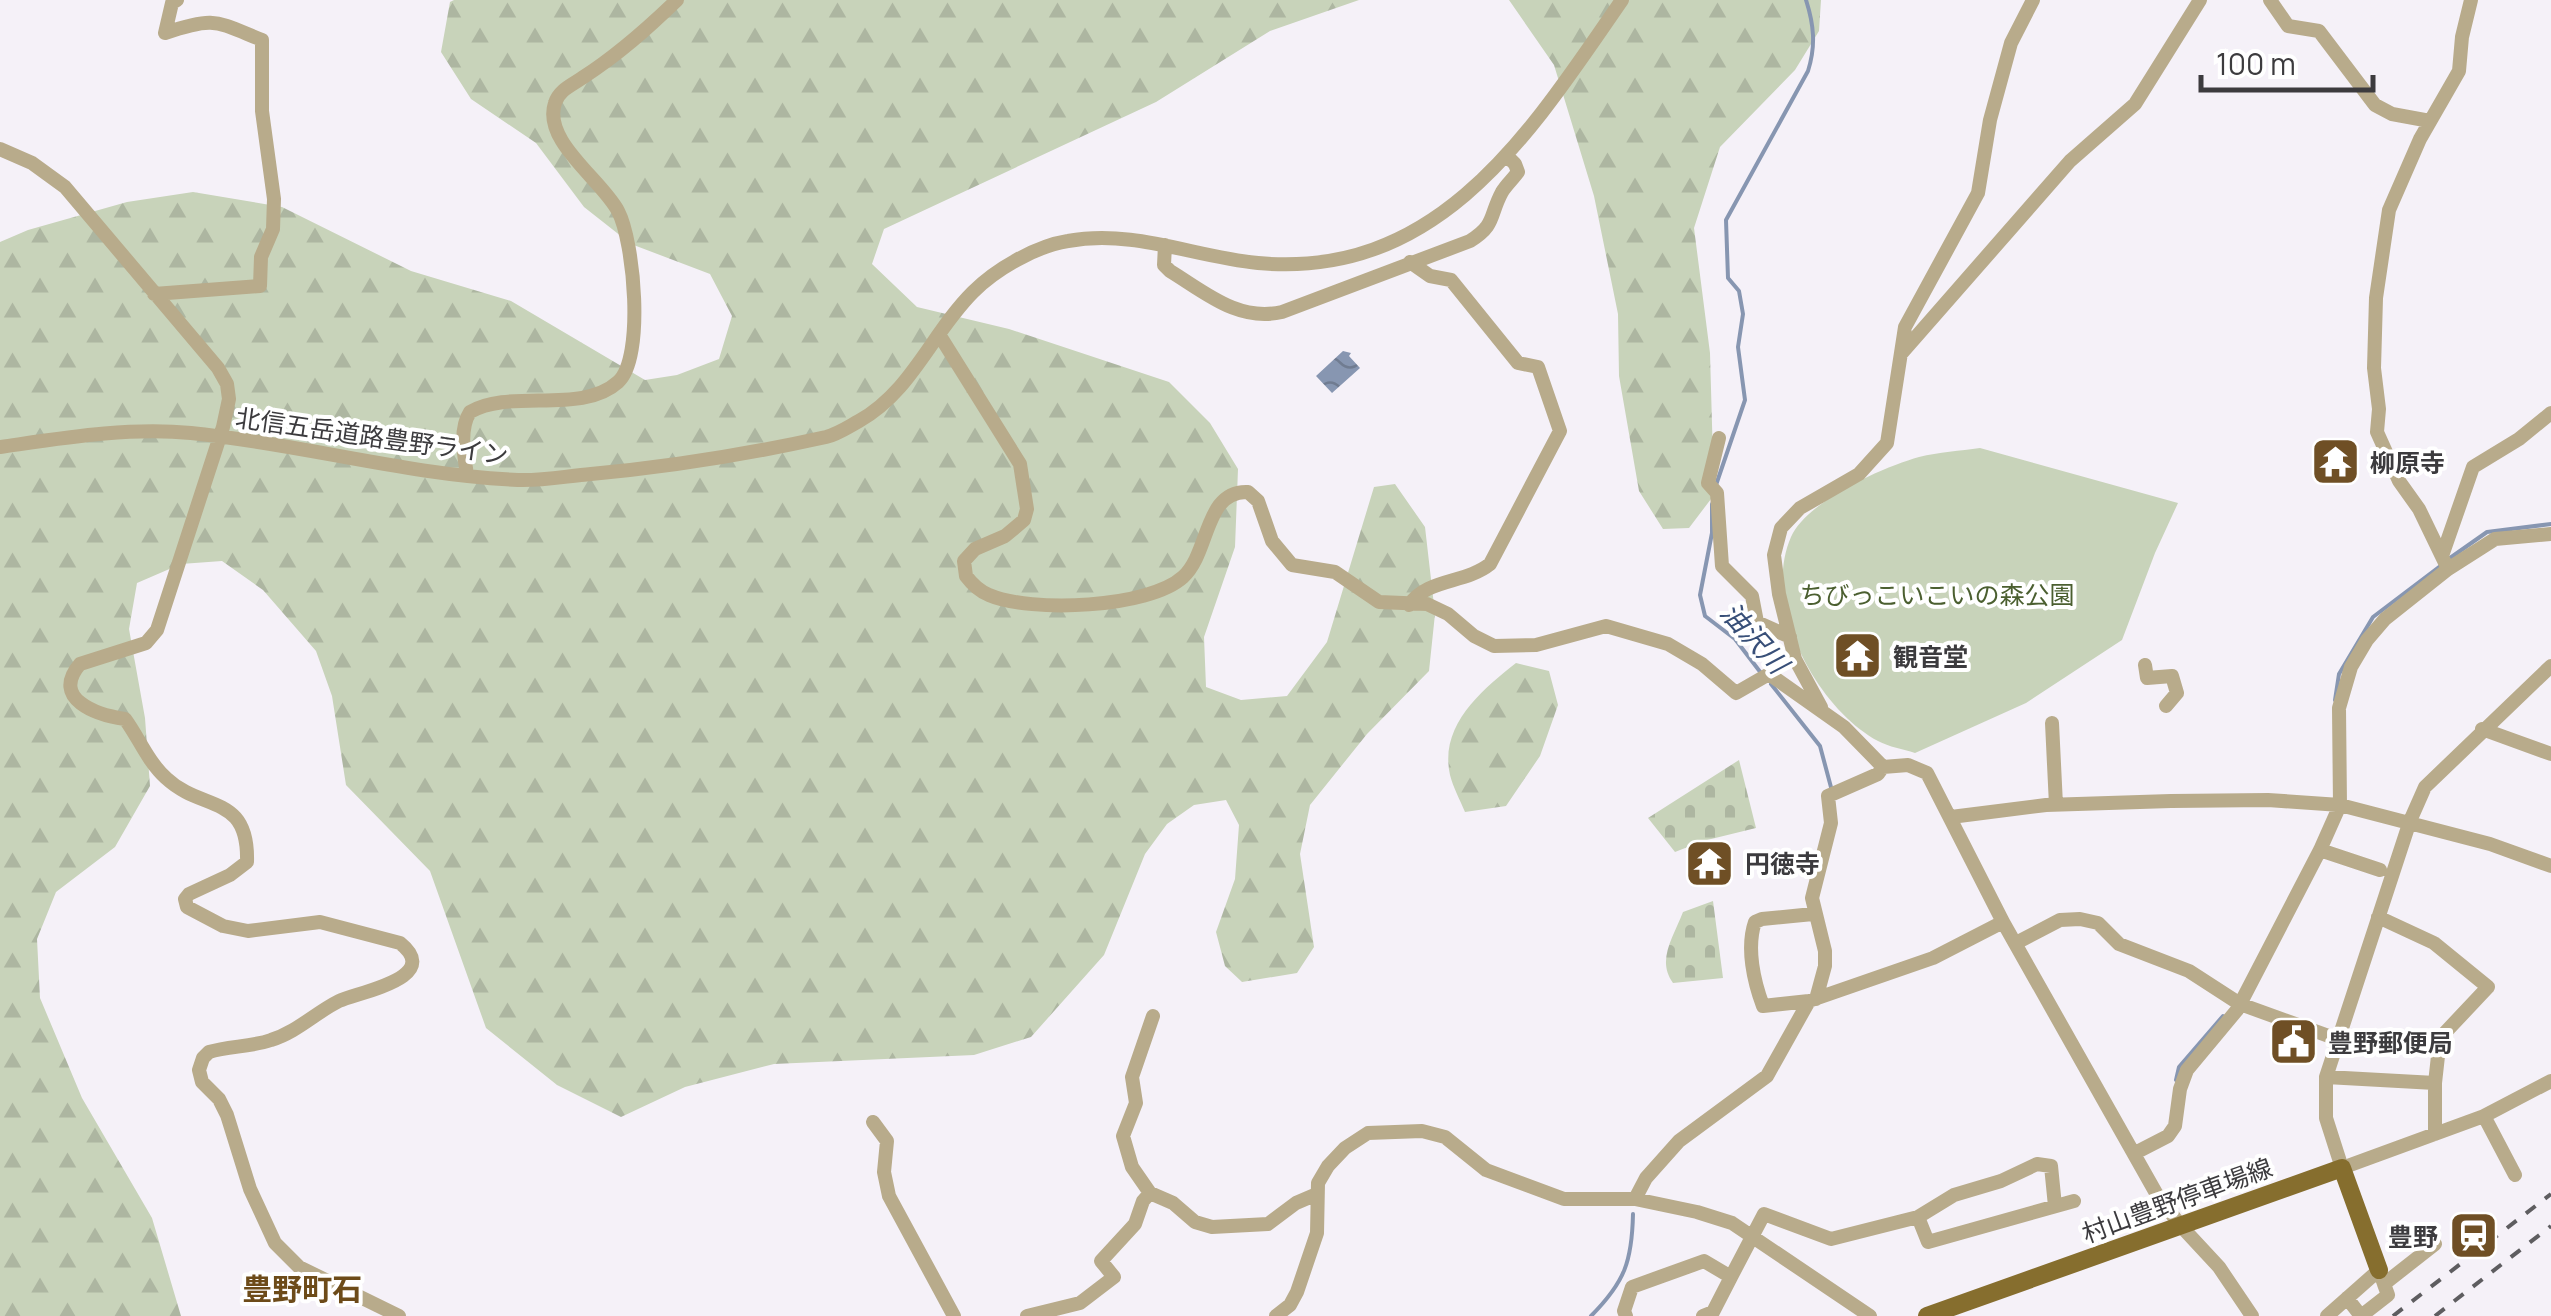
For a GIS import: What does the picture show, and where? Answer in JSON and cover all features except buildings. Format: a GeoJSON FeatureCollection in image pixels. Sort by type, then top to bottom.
{"type":"FeatureCollection","features":[{"type":"Feature","properties":{"kind":"main road","name":"村山豊野停車場線"},"geometry":{"type":"LineString","coordinates":[[1927,1316],[2342,1168]]}},
{"type":"Feature","properties":{"kind":"main road"},"geometry":{"type":"LineString","coordinates":[[2342,1168],[2382,1277]]}},
{"type":"Feature","properties":{"kind":"street"},"geometry":{"type":"LineString","coordinates":[[154,294],[260,286],[261,256],[273,229],[274,198],[261,91],[262,40],[219,22],[205,21],[165,33],[172,3],[177,0]]}},
{"type":"Feature","properties":{"kind":"street"},"geometry":{"type":"LineString","coordinates":[[467,475],[464,440],[465,420],[470,412],[496,403],[562,399],[598,392],[617,384],[628,367],[634,316],[628,249],[620,216],[558,134],[553,109],[558,94],[631,45],[677,0]]}},
{"type":"Feature","properties":{"kind":"street","name":"北信五岳道路豊野ライン"},"geometry":{"type":"LineString","coordinates":[[0,446],[124,432],[190,433],[423,471],[522,480],[640,470],[832,436],[880,410],[906,382],[972,292],[1038,250],[1066,241],[1111,236],[1258,263],[1321,262],[1371,251],[1419,230],[1450,210],[1506,156],[1575,71],[1622,0]]}},
{"type":"Feature","properties":{"kind":"street"},"geometry":{"type":"LineString","coordinates":[[1822,709],[1795,659],[1790,637],[1774,555],[1781,528],[1800,508],[1859,474],[1887,443],[1905,327],[1978,194],[1990,120],[2010,43],[2033,0]]}},
{"type":"Feature","properties":{"kind":"street"},"geometry":{"type":"LineString","coordinates":[[1901,354],[2070,161],[2135,104],[2200,0]]}},
{"type":"Feature","properties":{"kind":"street"},"geometry":{"type":"LineString","coordinates":[[2270,0],[2288,26],[2320,31],[2375,105],[2392,114],[2430,121]]}},
{"type":"Feature","properties":{"kind":"street"},"geometry":{"type":"LineString","coordinates":[[2445,563],[2419,508],[2399,482],[2377,432],[2376,298],[2389,210],[2430,121],[2460,71],[2462,37],[2471,0]]}},
{"type":"Feature","properties":{"kind":"street"},"geometry":{"type":"LineString","coordinates":[[0,148],[32,163],[64,187],[218,368],[227,384],[220,437],[157,630],[146,643],[80,664],[73,672],[72,688],[82,706],[100,715],[124,718],[154,767],[171,784],[218,803],[240,822],[247,862],[189,894],[185,899],[187,907],[232,928],[262,930],[320,922],[400,943],[410,951],[410,968],[400,979],[344,999],[278,1038],[209,1052],[202,1058],[199,1070],[202,1082],[228,1114],[250,1189],[275,1243],[299,1266],[399,1316]]}},
{"type":"Feature","properties":{"kind":"street"},"geometry":{"type":"LineString","coordinates":[[1165,244],[1164,265],[1170,271],[1232,309],[1262,316],[1318,299],[1484,233],[1493,220],[1503,189],[1518,172],[1506,156]]}},
{"type":"Feature","properties":{"kind":"street"},"geometry":{"type":"LineString","coordinates":[[1409,605],[1416,594],[1478,574],[1490,564],[1560,430],[1538,367],[1518,364],[1451,280],[1430,276],[1410,262]]}},
{"type":"Feature","properties":{"kind":"street"},"geometry":{"type":"LineString","coordinates":[[940,336],[1020,464],[1025,519],[1005,536],[975,549],[964,561],[966,576],[980,590],[1004,600],[1033,604],[1082,604],[1152,595],[1187,574],[1202,550],[1220,502],[1241,492],[1254,496],[1272,541],[1292,564],[1335,572],[1379,602],[1428,604],[1494,646],[1536,645],[1606,626],[1668,644],[1702,664],[1736,694],[1766,678],[1822,709],[1882,767],[1908,765],[1927,773],[2003,922],[2156,1193],[2219,1266],[2252,1316]]}},
{"type":"Feature","properties":{"kind":"street"},"geometry":{"type":"LineString","coordinates":[[2445,563],[2474,467],[2551,414]]}},
{"type":"Feature","properties":{"kind":"street"},"geometry":{"type":"LineString","coordinates":[[1719,438],[1712,488],[1722,566],[1752,596],[1757,622],[1790,637]]}},
{"type":"Feature","properties":{"kind":"street"},"geometry":{"type":"LineString","coordinates":[[2135,1152],[2168,1136],[2175,1126],[2187,1070],[2224,1029],[2240,1004],[2320,850],[2340,805],[2339,708],[2351,667],[2385,619],[2445,563],[2495,538],[2551,534]]}},
{"type":"Feature","properties":{"kind":"street"},"geometry":{"type":"LineString","coordinates":[[2145,665],[2147,678],[2172,676],[2177,692],[2166,706]]}},
{"type":"Feature","properties":{"kind":"street"},"geometry":{"type":"LineString","coordinates":[[2551,666],[2482,728],[2425,787],[2337,1039],[2326,1077],[2326,1118],[2342,1168],[2484,1116],[2551,1082]]}},
{"type":"Feature","properties":{"kind":"street"},"geometry":{"type":"LineString","coordinates":[[2052,723],[2056,805]]}},
{"type":"Feature","properties":{"kind":"street"},"geometry":{"type":"LineString","coordinates":[[2482,728],[2551,754]]}},
{"type":"Feature","properties":{"kind":"street"},"geometry":{"type":"LineString","coordinates":[[1635,1199],[1646,1178],[1679,1141],[1766,1076],[1815,1000],[1826,966],[1812,898],[1831,823],[1832,794],[1878,774],[1882,767]]}},
{"type":"Feature","properties":{"kind":"street"},"geometry":{"type":"LineString","coordinates":[[1951,817],[2056,805],[2268,800],[2340,805],[2410,821],[2551,866]]}},
{"type":"Feature","properties":{"kind":"street"},"geometry":{"type":"LineString","coordinates":[[2320,850],[2380,870]]}},
{"type":"Feature","properties":{"kind":"street"},"geometry":{"type":"LineString","coordinates":[[1813,914],[1755,922],[1752,932],[1757,990],[1763,1006],[1815,1000],[1934,958],[2003,922]]}},
{"type":"Feature","properties":{"kind":"street"},"geometry":{"type":"LineString","coordinates":[[2378,917],[2434,943],[2488,988],[2440,1038],[2435,1134]]}},
{"type":"Feature","properties":{"kind":"street"},"geometry":{"type":"LineString","coordinates":[[2016,943],[2060,920],[2098,923],[2119,944],[2189,970],[2240,1004],[2337,1039]]}},
{"type":"Feature","properties":{"kind":"street"},"geometry":{"type":"LineString","coordinates":[[1154,1016],[1132,1077],[1136,1103],[1123,1136],[1132,1167],[1150,1192],[1174,1204],[1195,1222],[1212,1227],[1268,1224],[1296,1203],[1317,1194]]}},
{"type":"Feature","properties":{"kind":"street"},"geometry":{"type":"LineString","coordinates":[[2326,1077],[2436,1083]]}},
{"type":"Feature","properties":{"kind":"street"},"geometry":{"type":"LineString","coordinates":[[2484,1116],[2516,1175]]}},
{"type":"Feature","properties":{"kind":"street"},"geometry":{"type":"LineString","coordinates":[[874,1122],[887,1142],[884,1172],[889,1196],[954,1316]]}},
{"type":"Feature","properties":{"kind":"street"},"geometry":{"type":"LineString","coordinates":[[1276,1316],[1298,1292],[1317,1233],[1317,1194],[1328,1166],[1368,1134],[1422,1131],[1446,1138],[1486,1170],[1564,1198],[1635,1199],[1697,1212],[1752,1234],[1870,1316]]}},
{"type":"Feature","properties":{"kind":"street"},"geometry":{"type":"LineString","coordinates":[[1703,1316],[1713,1312],[1764,1214],[1831,1239],[1918,1218],[1954,1195],[2001,1181],[2037,1164],[2051,1166],[2055,1206]]}},
{"type":"Feature","properties":{"kind":"street"},"geometry":{"type":"LineString","coordinates":[[1028,1316],[1083,1309],[1114,1276],[1101,1261],[1135,1224],[1150,1192]]}},
{"type":"Feature","properties":{"kind":"street"},"geometry":{"type":"LineString","coordinates":[[1918,1218],[1928,1242],[2074,1201]]}},
{"type":"Feature","properties":{"kind":"street"},"geometry":{"type":"LineString","coordinates":[[2327,1316],[2347,1298],[2435,1244]]}},
{"type":"Feature","properties":{"kind":"street"},"geometry":{"type":"LineString","coordinates":[[1626,1316],[1624,1310],[1632,1286],[1704,1260],[1732,1277]]}},
{"type":"Feature","properties":{"kind":"street"},"geometry":{"type":"LineString","coordinates":[[2347,1298],[2361,1316],[2388,1294],[2382,1277]]}},
{"type":"Feature","properties":{"kind":"green space"},"geometry":{"type":"Polygon","coordinates":[[[1359,0],[1270,31],[1156,102],[884,229],[872,264],[917,307],[1009,329],[1169,382],[1210,423],[1238,469],[1235,547],[1204,637],[1206,687],[1241,700],[1287,696],[1327,642],[1374,487],[1395,484],[1425,527],[1435,614],[1429,671],[1367,734],[1310,805],[1300,854],[1314,947],[1297,973],[1242,982],[1225,966],[1216,932],[1235,879],[1239,825],[1226,800],[1194,805],[1167,824],[1145,854],[1104,955],[1031,1037],[974,1055],[774,1064],[685,1087],[621,1117],[557,1085],[486,1028],[430,871],[346,785],[332,696],[316,651],[263,590],[222,561],[181,564],[137,583],[129,629],[145,718],[150,786],[115,847],[56,892],[37,939],[40,998],[82,1098],[152,1218],[181,1316],[0,1316],[0,242],[28,230],[127,202],[193,192],[282,207],[411,271],[511,301],[645,380],[677,375],[719,359],[732,316],[710,274],[631,244],[584,207],[536,143],[471,99],[441,52],[450,2],[1359,0]]]}},
{"type":"Feature","properties":{"kind":"green space"},"geometry":{"type":"Polygon","coordinates":[[[1509,0],[1821,0],[1819,31],[1795,70],[1720,147],[1694,228],[1710,353],[1714,495],[1689,528],[1663,529],[1639,491],[1619,376],[1618,314],[1594,196],[1554,65],[1509,0]]]}},
{"type":"Feature","properties":{"kind":"green space","name":"ちびっこいこいの森公園"},"geometry":{"type":"Polygon","coordinates":[[[1980,448],[2178,503],[2122,640],[2026,703],[1915,753],[1882,743],[1856,726],[1816,680],[1789,623],[1783,593],[1784,564],[1791,537],[1800,524],[1848,487],[1919,457],[1980,448]]]}},
{"type":"Feature","properties":{"kind":"green space"},"geometry":{"type":"Polygon","coordinates":[[[1516,663],[1549,671],[1558,705],[1540,756],[1506,806],[1465,812],[1450,775],[1451,740],[1466,710],[1516,663]]]}},
{"type":"Feature","properties":{"kind":"green space"},"geometry":{"type":"Polygon","coordinates":[[[1739,760],[1756,828],[1675,852],[1648,818],[1739,760]]]}},
{"type":"Feature","properties":{"kind":"green space"},"geometry":{"type":"Polygon","coordinates":[[[1713,901],[1723,978],[1673,983],[1666,957],[1683,912],[1713,901]]]}},
{"type":"Feature","properties":{"kind":"water"},"geometry":{"type":"Polygon","coordinates":[[[1343,351],[1351,353],[1349,356],[1360,368],[1332,393],[1316,376],[1343,351]]]}},
{"type":"Feature","properties":{"kind":"waterway","name":"油沢川"},"geometry":{"type":"LineString","coordinates":[[1716,485],[1745,400],[1738,347],[1743,314],[1739,291],[1728,278],[1726,220],[1808,71],[1813,36],[1806,0]]}},
{"type":"Feature","properties":{"kind":"waterway","name":"油沢川"},"geometry":{"type":"LineString","coordinates":[[1712,504],[1712,533],[1700,595],[1705,616],[1735,639],[1761,673]]}},
{"type":"Feature","properties":{"kind":"waterway"},"geometry":{"type":"LineString","coordinates":[[2450,558],[2487,532],[2551,524]]}},
{"type":"Feature","properties":{"kind":"waterway"},"geometry":{"type":"LineString","coordinates":[[2335,700],[2339,674],[2373,617],[2443,564]]}},
{"type":"Feature","properties":{"kind":"waterway","name":"油沢川"},"geometry":{"type":"LineString","coordinates":[[1771,684],[1820,746],[1832,791]]}},
{"type":"Feature","properties":{"kind":"waterway"},"geometry":{"type":"LineString","coordinates":[[2176,1080],[2179,1067],[2223,1016]]}},
{"type":"Feature","properties":{"kind":"waterway","name":"油沢川"},"geometry":{"type":"LineString","coordinates":[[1591,1316],[1612,1292],[1624,1270],[1633,1214]]}},
{"type":"Feature","properties":{"kind":"railway"},"geometry":{"type":"LineString","coordinates":[[2393,1316],[2551,1194]]}},
{"type":"Feature","properties":{"kind":"railway"},"geometry":{"type":"LineString","coordinates":[[2435,1316],[2551,1226]]}},
{"type":"Feature","properties":{"kind":"place","name":"柳原寺"},"geometry":{"type":"Point","coordinates":[2335,462]}},
{"type":"Feature","properties":{"kind":"place","name":"観音堂"},"geometry":{"type":"Point","coordinates":[1858,656]}},
{"type":"Feature","properties":{"kind":"place","name":"円徳寺"},"geometry":{"type":"Point","coordinates":[1710,863]}},
{"type":"Feature","properties":{"kind":"place","name":"豊野郵便局"},"geometry":{"type":"Point","coordinates":[2293,1042]}},
{"type":"Feature","properties":{"kind":"place","name":"豊野"},"geometry":{"type":"Point","coordinates":[2473,1236]}},
{"type":"Feature","properties":{"kind":"district","name":"豊野町石"},"geometry":{"type":"Point","coordinates":[302,1288]}}]}
